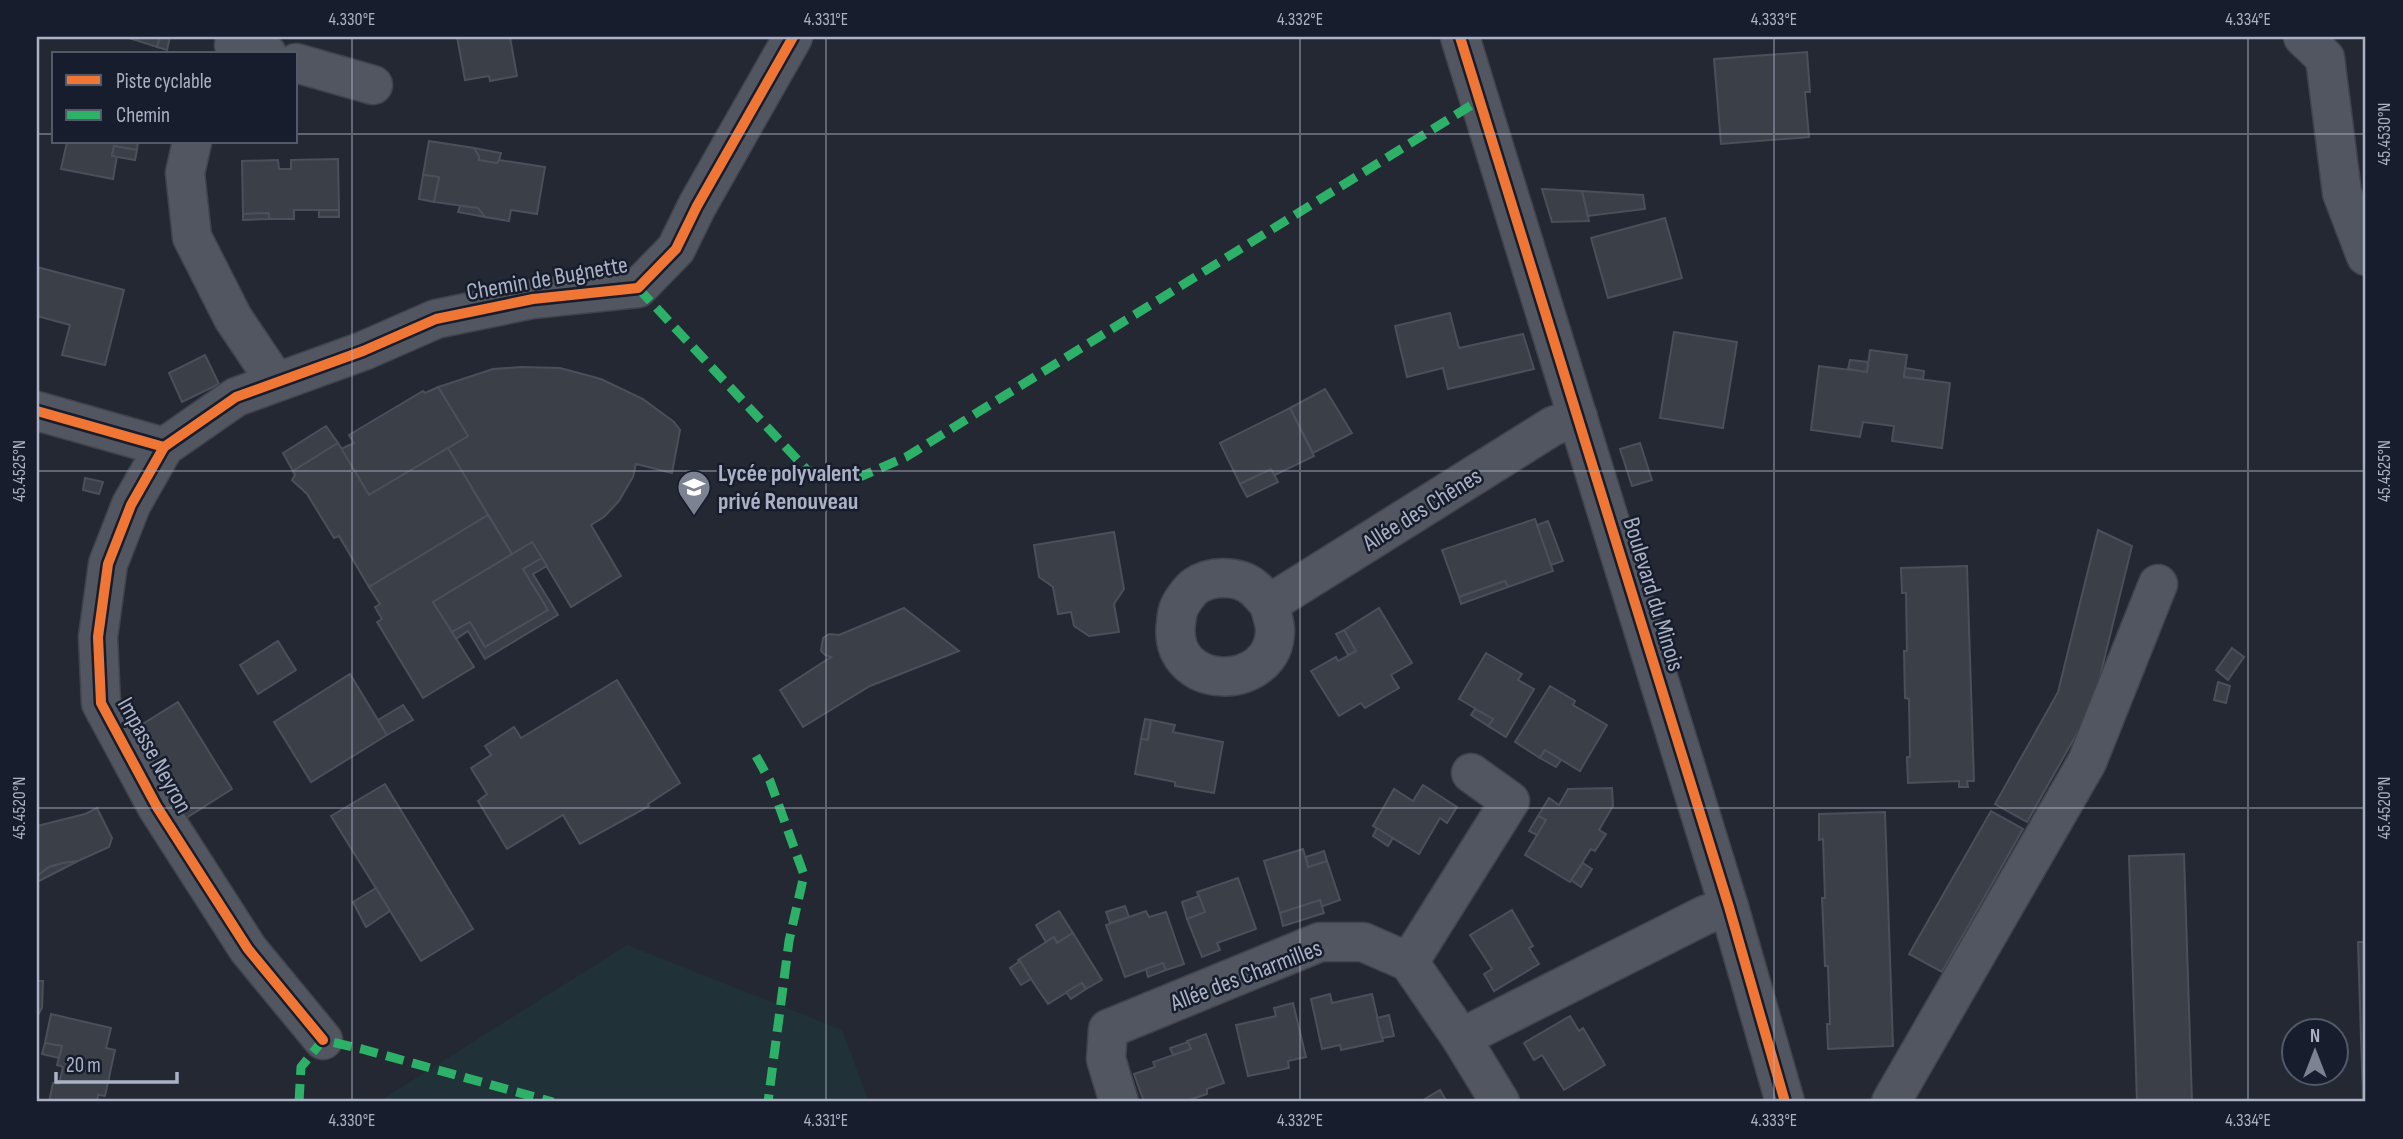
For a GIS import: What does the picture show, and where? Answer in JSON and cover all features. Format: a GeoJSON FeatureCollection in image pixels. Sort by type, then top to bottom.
{"type":"FeatureCollection","features":[{"type":"Feature","properties":{"kind":"street","name":"Chemin de Bugnette"},"geometry":{"type":"LineString","coordinates":[[164,447],[236,397],[363,351],[436,319],[533,299],[638,288],[676,249],[697,206],[793,37]]}},
{"type":"Feature","properties":{"kind":"street","name":"Boulevard du Minois"},"geometry":{"type":"LineString","coordinates":[[1460,37],[1728,907],[1785,1102]]}},
{"type":"Feature","properties":{"kind":"street"},"geometry":{"type":"LineString","coordinates":[[2303,37],[2325,58],[2342,194],[2366,256]]}},
{"type":"Feature","properties":{"kind":"street"},"geometry":{"type":"LineString","coordinates":[[298,64],[373,85]]}},
{"type":"Feature","properties":{"kind":"street"},"geometry":{"type":"LineString","coordinates":[[192,144],[185,173],[192,237],[233,318],[276,382]]}},
{"type":"Feature","properties":{"kind":"street"},"geometry":{"type":"LineString","coordinates":[[37,411],[164,447]]}},
{"type":"Feature","properties":{"kind":"street","name":"Allée des Chênes"},"geometry":{"type":"LineString","coordinates":[[1269,604],[1553,426],[1578,417]]}},
{"type":"Feature","properties":{"kind":"street","name":"Impasse Neyron"},"geometry":{"type":"LineString","coordinates":[[164,447],[131,505],[108,564],[98,637],[101,703],[157,807],[248,949],[323,1040]]}},
{"type":"Feature","properties":{"kind":"street"},"geometry":{"type":"LineString","coordinates":[[1891,1102],[2087,762],[2158,584]]}},
{"type":"Feature","properties":{"kind":"street"},"geometry":{"type":"LineString","coordinates":[[1471,772],[1510,801],[1409,962],[1461,1038],[1500,1102]]}},
{"type":"Feature","properties":{"kind":"street"},"geometry":{"type":"LineString","coordinates":[[1461,1038],[1705,915],[1728,907]]}},
{"type":"Feature","properties":{"kind":"street","name":"Allée des Charmilles"},"geometry":{"type":"LineString","coordinates":[[1119,1102],[1106,1059],[1108,1029],[1321,942],[1363,942],[1409,962]]}},
{"type":"Feature","properties":{"kind":"shaded area"},"geometry":{"type":"Polygon","coordinates":[[[627,945],[842,1030],[869,1102],[378,1102],[627,945]]]}},
{"type":"Feature","properties":{"kind":"building"},"geometry":{"type":"Polygon","coordinates":[[[126,37],[160,37],[157,47],[126,37]]]}},
{"type":"Feature","properties":{"kind":"building"},"geometry":{"type":"Polygon","coordinates":[[[160,37],[170,37],[167,50],[157,47],[160,37]]]}},
{"type":"Feature","properties":{"kind":"building"},"geometry":{"type":"Polygon","coordinates":[[[457,37],[510,37],[517,76],[490,81],[489,76],[465,80],[457,37]]]}},
{"type":"Feature","properties":{"kind":"building"},"geometry":{"type":"Polygon","coordinates":[[[1807,52],[1810,92],[1805,92],[1809,137],[1721,144],[1714,59],[1807,52]]]}},
{"type":"Feature","properties":{"kind":"building"},"geometry":{"type":"Polygon","coordinates":[[[429,141],[474,148],[479,160],[497,163],[499,160],[545,167],[537,214],[511,210],[509,221],[485,217],[478,208],[434,202],[439,177],[423,175],[429,141]]]}},
{"type":"Feature","properties":{"kind":"building"},"geometry":{"type":"Polygon","coordinates":[[[67,144],[138,144],[137,150],[114,146],[112,156],[117,156],[113,179],[61,169],[67,144]]]}},
{"type":"Feature","properties":{"kind":"building"},"geometry":{"type":"Polygon","coordinates":[[[114,146],[137,150],[135,160],[112,156],[114,146]]]}},
{"type":"Feature","properties":{"kind":"building"},"geometry":{"type":"Polygon","coordinates":[[[474,148],[501,153],[499,160],[497,163],[479,160],[474,148]]]}},
{"type":"Feature","properties":{"kind":"building"},"geometry":{"type":"Polygon","coordinates":[[[338,159],[339,210],[294,210],[294,219],[269,219],[269,213],[243,214],[242,161],[278,160],[279,169],[291,169],[291,160],[338,159]]]}},
{"type":"Feature","properties":{"kind":"building"},"geometry":{"type":"Polygon","coordinates":[[[423,175],[439,177],[434,202],[419,199],[423,175]]]}},
{"type":"Feature","properties":{"kind":"building"},"geometry":{"type":"Polygon","coordinates":[[[1542,189],[1582,191],[1589,221],[1552,222],[1542,189]]]}},
{"type":"Feature","properties":{"kind":"building"},"geometry":{"type":"Polygon","coordinates":[[[1582,191],[1643,195],[1645,209],[1588,216],[1582,191]]]}},
{"type":"Feature","properties":{"kind":"building"},"geometry":{"type":"Polygon","coordinates":[[[460,206],[478,208],[485,217],[458,212],[460,206]]]}},
{"type":"Feature","properties":{"kind":"building"},"geometry":{"type":"Polygon","coordinates":[[[319,210],[339,210],[339,217],[319,217],[319,210]]]}},
{"type":"Feature","properties":{"kind":"building"},"geometry":{"type":"Polygon","coordinates":[[[269,213],[269,219],[243,220],[243,214],[269,213]]]}},
{"type":"Feature","properties":{"kind":"building"},"geometry":{"type":"Polygon","coordinates":[[[1665,218],[1682,278],[1608,298],[1591,238],[1665,218]]]}},
{"type":"Feature","properties":{"kind":"building"},"geometry":{"type":"Polygon","coordinates":[[[37,267],[124,290],[105,365],[62,355],[70,325],[37,316],[37,267]]]}},
{"type":"Feature","properties":{"kind":"building"},"geometry":{"type":"Polygon","coordinates":[[[1450,313],[1459,348],[1523,334],[1534,369],[1448,389],[1443,368],[1407,377],[1395,326],[1450,313]]]}},
{"type":"Feature","properties":{"kind":"building"},"geometry":{"type":"Polygon","coordinates":[[[1674,332],[1737,342],[1723,428],[1660,418],[1674,332]]]}},
{"type":"Feature","properties":{"kind":"building"},"geometry":{"type":"Polygon","coordinates":[[[1870,350],[1907,355],[1904,377],[1950,383],[1942,448],[1892,441],[1894,426],[1863,422],[1860,437],[1811,430],[1819,366],[1867,372],[1870,350]]]}},
{"type":"Feature","properties":{"kind":"building"},"geometry":{"type":"Polygon","coordinates":[[[205,355],[219,384],[182,402],[169,373],[205,355]]]}},
{"type":"Feature","properties":{"kind":"building"},"geometry":{"type":"Polygon","coordinates":[[[1850,360],[1868,362],[1867,372],[1848,369],[1850,360]]]}},
{"type":"Feature","properties":{"kind":"building"},"geometry":{"type":"Polygon","coordinates":[[[560,368],[601,379],[643,399],[674,422],[680,430],[672,473],[636,464],[633,477],[619,501],[604,517],[591,525],[621,576],[571,607],[532,542],[512,554],[448,448],[468,436],[438,387],[493,369],[560,368]]]}},
{"type":"Feature","properties":{"kind":"building"},"geometry":{"type":"Polygon","coordinates":[[[1905,368],[1924,371],[1923,379],[1904,377],[1905,368]]]}},
{"type":"Feature","properties":{"kind":"building"},"geometry":{"type":"Polygon","coordinates":[[[438,387],[468,436],[369,495],[341,449],[354,443],[349,435],[423,391],[425,393],[438,387]]]}},
{"type":"Feature","properties":{"kind":"building"},"geometry":{"type":"Polygon","coordinates":[[[1325,389],[1352,433],[1313,453],[1290,408],[1325,389]]]}},
{"type":"Feature","properties":{"kind":"building"},"geometry":{"type":"Polygon","coordinates":[[[1290,408],[1314,456],[1275,475],[1271,469],[1240,484],[1220,443],[1290,408]]]}},
{"type":"Feature","properties":{"kind":"building"},"geometry":{"type":"Polygon","coordinates":[[[326,426],[338,443],[293,471],[283,453],[326,426]]]}},
{"type":"Feature","properties":{"kind":"building"},"geometry":{"type":"Polygon","coordinates":[[[338,443],[369,495],[448,448],[488,515],[369,587],[339,536],[334,538],[307,494],[292,480],[295,475],[293,471],[338,443]]]}},
{"type":"Feature","properties":{"kind":"building"},"geometry":{"type":"Polygon","coordinates":[[[1640,443],[1652,480],[1632,486],[1620,449],[1640,443]]]}},
{"type":"Feature","properties":{"kind":"building"},"geometry":{"type":"Polygon","coordinates":[[[1271,469],[1278,482],[1247,497],[1240,484],[1271,469]]]}},
{"type":"Feature","properties":{"kind":"building"},"geometry":{"type":"Polygon","coordinates":[[[85,478],[103,482],[99,494],[83,490],[85,478]]]}},
{"type":"Feature","properties":{"kind":"building"},"geometry":{"type":"Polygon","coordinates":[[[488,515],[512,554],[433,602],[474,667],[423,698],[377,622],[382,619],[375,607],[380,604],[369,587],[488,515]]]}},
{"type":"Feature","properties":{"kind":"building"},"geometry":{"type":"Polygon","coordinates":[[[1535,519],[1553,571],[1508,587],[1505,581],[1459,597],[1442,550],[1535,519]]]}},
{"type":"Feature","properties":{"kind":"building"},"geometry":{"type":"Polygon","coordinates":[[[1548,521],[1563,561],[1551,565],[1537,525],[1548,521]]]}},
{"type":"Feature","properties":{"kind":"building"},"geometry":{"type":"Polygon","coordinates":[[[2098,530],[2132,546],[2093,705],[2027,822],[1995,804],[2058,692],[2098,530]]]}},
{"type":"Feature","properties":{"kind":"building"},"geometry":{"type":"Polygon","coordinates":[[[1114,532],[1124,589],[1114,604],[1119,632],[1089,636],[1074,626],[1071,612],[1058,614],[1053,587],[1039,577],[1034,545],[1114,532]]]}},
{"type":"Feature","properties":{"kind":"building"},"geometry":{"type":"Polygon","coordinates":[[[532,542],[542,558],[523,569],[548,610],[485,647],[470,622],[452,632],[433,602],[532,542]]]}},
{"type":"Feature","properties":{"kind":"building"},"geometry":{"type":"Polygon","coordinates":[[[542,558],[547,566],[533,574],[558,615],[485,659],[468,631],[456,639],[452,632],[470,622],[485,647],[548,610],[523,569],[542,558]]]}},
{"type":"Feature","properties":{"kind":"building"},"geometry":{"type":"Polygon","coordinates":[[[1967,566],[1974,781],[1967,781],[1968,787],[1959,787],[1959,781],[1908,783],[1909,699],[1905,698],[1904,651],[1907,651],[1906,593],[1902,593],[1901,568],[1967,566]]]}},
{"type":"Feature","properties":{"kind":"building"},"geometry":{"type":"Polygon","coordinates":[[[1505,581],[1508,587],[1461,604],[1459,597],[1505,581]]]}},
{"type":"Feature","properties":{"kind":"building"},"geometry":{"type":"Polygon","coordinates":[[[904,608],[959,651],[870,686],[803,727],[780,690],[831,657],[821,651],[823,638],[829,634],[839,635],[904,608]]]}},
{"type":"Feature","properties":{"kind":"building"},"geometry":{"type":"Polygon","coordinates":[[[1379,608],[1412,663],[1391,675],[1399,688],[1365,708],[1361,703],[1339,716],[1311,671],[1336,657],[1338,661],[1356,651],[1344,630],[1379,608]]]}},
{"type":"Feature","properties":{"kind":"building"},"geometry":{"type":"Polygon","coordinates":[[[1344,630],[1356,651],[1348,655],[1336,634],[1344,630]]]}},
{"type":"Feature","properties":{"kind":"building"},"geometry":{"type":"Polygon","coordinates":[[[278,641],[296,670],[258,694],[240,665],[278,641]]]}},
{"type":"Feature","properties":{"kind":"building"},"geometry":{"type":"Polygon","coordinates":[[[2232,648],[2244,657],[2228,680],[2216,670],[2232,648]]]}},
{"type":"Feature","properties":{"kind":"building"},"geometry":{"type":"Polygon","coordinates":[[[1486,653],[1522,674],[1518,680],[1534,689],[1506,737],[1488,726],[1493,719],[1459,699],[1486,653]]]}},
{"type":"Feature","properties":{"kind":"building"},"geometry":{"type":"Polygon","coordinates":[[[350,674],[387,735],[311,782],[274,722],[350,674]]]}},
{"type":"Feature","properties":{"kind":"building"},"geometry":{"type":"Polygon","coordinates":[[[617,680],[680,783],[648,804],[649,806],[580,844],[563,815],[507,849],[478,801],[487,794],[471,768],[491,755],[485,746],[514,727],[521,738],[617,680]]]}},
{"type":"Feature","properties":{"kind":"building"},"geometry":{"type":"Polygon","coordinates":[[[2218,682],[2230,686],[2226,703],[2214,700],[2218,682]]]}},
{"type":"Feature","properties":{"kind":"building"},"geometry":{"type":"Polygon","coordinates":[[[1550,686],[1575,701],[1573,705],[1607,725],[1580,771],[1545,750],[1540,758],[1515,742],[1550,686]]]}},
{"type":"Feature","properties":{"kind":"building"},"geometry":{"type":"Polygon","coordinates":[[[178,702],[232,789],[186,818],[133,730],[178,702]]]}},
{"type":"Feature","properties":{"kind":"building"},"geometry":{"type":"Polygon","coordinates":[[[403,705],[413,720],[387,735],[378,720],[403,705]]]}},
{"type":"Feature","properties":{"kind":"building"},"geometry":{"type":"Polygon","coordinates":[[[1475,709],[1493,719],[1488,726],[1471,715],[1475,709]]]}},
{"type":"Feature","properties":{"kind":"building"},"geometry":{"type":"Polygon","coordinates":[[[1145,719],[1151,720],[1148,740],[1141,739],[1145,719]]]}},
{"type":"Feature","properties":{"kind":"building"},"geometry":{"type":"Polygon","coordinates":[[[1151,720],[1175,725],[1173,732],[1223,742],[1214,793],[1175,786],[1175,782],[1135,774],[1141,739],[1148,740],[1151,720]]]}},
{"type":"Feature","properties":{"kind":"building"},"geometry":{"type":"Polygon","coordinates":[[[1545,750],[1561,760],[1556,767],[1540,758],[1545,750]]]}},
{"type":"Feature","properties":{"kind":"building"},"geometry":{"type":"Polygon","coordinates":[[[385,784],[473,929],[421,961],[331,816],[385,784]]]}},
{"type":"Feature","properties":{"kind":"building"},"geometry":{"type":"Polygon","coordinates":[[[1423,785],[1457,807],[1447,823],[1440,818],[1419,854],[1373,826],[1394,789],[1413,801],[1423,785]]]}},
{"type":"Feature","properties":{"kind":"building"},"geometry":{"type":"Polygon","coordinates":[[[1612,788],[1613,806],[1599,830],[1606,834],[1595,851],[1591,849],[1570,882],[1525,855],[1546,820],[1538,816],[1549,798],[1559,805],[1568,789],[1612,788]]]}},
{"type":"Feature","properties":{"kind":"building"},"geometry":{"type":"Polygon","coordinates":[[[97,808],[112,838],[109,847],[78,861],[49,867],[37,876],[37,826],[85,814],[97,808]]]}},
{"type":"Feature","properties":{"kind":"building"},"geometry":{"type":"Polygon","coordinates":[[[1991,811],[2023,829],[1942,972],[1909,954],[1991,811]]]}},
{"type":"Feature","properties":{"kind":"building"},"geometry":{"type":"Polygon","coordinates":[[[1885,812],[1893,1046],[1828,1049],[1828,966],[1825,966],[1823,839],[1819,840],[1819,814],[1885,812]]]}},
{"type":"Feature","properties":{"kind":"building"},"geometry":{"type":"Polygon","coordinates":[[[1538,816],[1546,820],[1537,835],[1529,831],[1538,816]]]}},
{"type":"Feature","properties":{"kind":"building"},"geometry":{"type":"Polygon","coordinates":[[[1377,828],[1393,838],[1388,846],[1373,836],[1377,828]]]}},
{"type":"Feature","properties":{"kind":"building"},"geometry":{"type":"Polygon","coordinates":[[[1303,849],[1308,867],[1327,861],[1340,900],[1321,907],[1320,900],[1280,913],[1264,861],[1303,849]]]}},
{"type":"Feature","properties":{"kind":"building"},"geometry":{"type":"Polygon","coordinates":[[[1324,851],[1327,861],[1308,867],[1306,857],[1324,851]]]}},
{"type":"Feature","properties":{"kind":"building"},"geometry":{"type":"Polygon","coordinates":[[[2184,854],[2192,1102],[2137,1102],[2129,856],[2184,854]]]}},
{"type":"Feature","properties":{"kind":"building"},"geometry":{"type":"Polygon","coordinates":[[[78,861],[37,882],[37,876],[49,867],[78,861]]]}},
{"type":"Feature","properties":{"kind":"building"},"geometry":{"type":"Polygon","coordinates":[[[1583,863],[1592,869],[1581,887],[1571,880],[1583,863]]]}},
{"type":"Feature","properties":{"kind":"building"},"geometry":{"type":"Polygon","coordinates":[[[1238,878],[1256,929],[1217,943],[1220,950],[1202,957],[1187,919],[1205,912],[1197,892],[1238,878]]]}},
{"type":"Feature","properties":{"kind":"building"},"geometry":{"type":"Polygon","coordinates":[[[376,888],[390,911],[366,927],[353,902],[376,888]]]}},
{"type":"Feature","properties":{"kind":"building"},"geometry":{"type":"Polygon","coordinates":[[[1199,896],[1205,912],[1187,919],[1182,902],[1199,896]]]}},
{"type":"Feature","properties":{"kind":"building"},"geometry":{"type":"Polygon","coordinates":[[[1320,900],[1324,913],[1283,926],[1280,913],[1320,900]]]}},
{"type":"Feature","properties":{"kind":"building"},"geometry":{"type":"Polygon","coordinates":[[[1125,906],[1129,917],[1110,923],[1106,912],[1125,906]]]}},
{"type":"Feature","properties":{"kind":"building"},"geometry":{"type":"Polygon","coordinates":[[[1512,910],[1533,946],[1529,948],[1539,964],[1494,991],[1484,974],[1492,969],[1470,935],[1512,910]]]}},
{"type":"Feature","properties":{"kind":"building"},"geometry":{"type":"Polygon","coordinates":[[[1059,911],[1073,933],[1057,943],[1054,937],[1046,942],[1036,925],[1059,911]]]}},
{"type":"Feature","properties":{"kind":"building"},"geometry":{"type":"Polygon","coordinates":[[[1146,911],[1149,917],[1166,912],[1184,964],[1166,970],[1163,963],[1125,977],[1106,925],[1146,911]]]}},
{"type":"Feature","properties":{"kind":"building"},"geometry":{"type":"Polygon","coordinates":[[[1073,933],[1102,980],[1086,989],[1082,983],[1048,1004],[1018,960],[1054,937],[1057,943],[1073,933]]]}},
{"type":"Feature","properties":{"kind":"building"},"geometry":{"type":"Polygon","coordinates":[[[2358,942],[2366,942],[2366,1102],[2363,1102],[2358,942]]]}},
{"type":"Feature","properties":{"kind":"building"},"geometry":{"type":"Polygon","coordinates":[[[1020,961],[1031,979],[1021,985],[1010,968],[1020,961]]]}},
{"type":"Feature","properties":{"kind":"building"},"geometry":{"type":"Polygon","coordinates":[[[1163,963],[1166,970],[1148,977],[1146,969],[1163,963]]]}},
{"type":"Feature","properties":{"kind":"building"},"geometry":{"type":"Polygon","coordinates":[[[37,981],[43,981],[42,1008],[37,1017],[37,981]]]}},
{"type":"Feature","properties":{"kind":"building"},"geometry":{"type":"Polygon","coordinates":[[[1082,983],[1086,989],[1071,999],[1066,992],[1082,983]]]}},
{"type":"Feature","properties":{"kind":"building"},"geometry":{"type":"Polygon","coordinates":[[[1330,994],[1332,1003],[1372,994],[1383,1041],[1341,1050],[1340,1045],[1322,1049],[1311,999],[1330,994]]]}},
{"type":"Feature","properties":{"kind":"building"},"geometry":{"type":"Polygon","coordinates":[[[1293,1003],[1306,1057],[1288,1061],[1289,1068],[1248,1076],[1236,1025],[1276,1016],[1274,1008],[1293,1003]]]}},
{"type":"Feature","properties":{"kind":"building"},"geometry":{"type":"Polygon","coordinates":[[[51,1014],[111,1028],[106,1048],[115,1050],[105,1096],[98,1095],[97,1102],[49,1102],[53,1083],[59,1084],[63,1067],[57,1065],[62,1046],[45,1043],[51,1014]]]}},
{"type":"Feature","properties":{"kind":"building"},"geometry":{"type":"Polygon","coordinates":[[[1389,1015],[1394,1036],[1382,1038],[1377,1018],[1389,1015]]]}},
{"type":"Feature","properties":{"kind":"building"},"geometry":{"type":"Polygon","coordinates":[[[1570,1016],[1579,1031],[1583,1028],[1605,1065],[1564,1090],[1542,1055],[1534,1060],[1524,1043],[1570,1016]]]}},
{"type":"Feature","properties":{"kind":"building"},"geometry":{"type":"Polygon","coordinates":[[[1206,1034],[1224,1083],[1207,1089],[1207,1094],[1183,1102],[1144,1102],[1134,1074],[1155,1067],[1153,1062],[1191,1049],[1187,1041],[1206,1034]]]}},
{"type":"Feature","properties":{"kind":"building"},"geometry":{"type":"Polygon","coordinates":[[[1188,1042],[1191,1049],[1173,1055],[1170,1048],[1188,1042]]]}},
{"type":"Feature","properties":{"kind":"building"},"geometry":{"type":"Polygon","coordinates":[[[45,1043],[62,1046],[59,1058],[42,1054],[45,1043]]]}},
{"type":"Feature","properties":{"kind":"building"},"geometry":{"type":"Polygon","coordinates":[[[1440,1090],[1447,1102],[1420,1102],[1440,1090]]]}},
{"type":"Feature","properties":{"kind":"marked path"},"geometry":{"type":"LineString","coordinates":[[638,288],[808,471],[862,476],[906,457],[1478,101]]}},
{"type":"Feature","properties":{"kind":"marked path"},"geometry":{"type":"LineString","coordinates":[[756,756],[770,781],[804,875],[789,941],[768,1102]]}},
{"type":"Feature","properties":{"kind":"marked path"},"geometry":{"type":"LineString","coordinates":[[299,1102],[301,1067],[323,1040],[553,1102]]}},
{"type":"Feature","properties":{"kind":"cycle path"},"geometry":{"type":"LineString","coordinates":[[37,411],[164,447],[236,397],[363,351],[436,319],[533,299],[638,288],[676,249],[697,206],[793,37]]}},
{"type":"Feature","properties":{"kind":"cycle path"},"geometry":{"type":"LineString","coordinates":[[1460,37],[1729,907],[1785,1102]]}},
{"type":"Feature","properties":{"kind":"cycle path"},"geometry":{"type":"LineString","coordinates":[[164,447],[131,505],[108,564],[98,637],[101,703],[157,807],[248,949],[323,1040]]}},
{"type":"Feature","properties":{"kind":"place","name":"Lycée polyvalent privé Renouveau"},"geometry":{"type":"Point","coordinates":[694,517]}}]}
